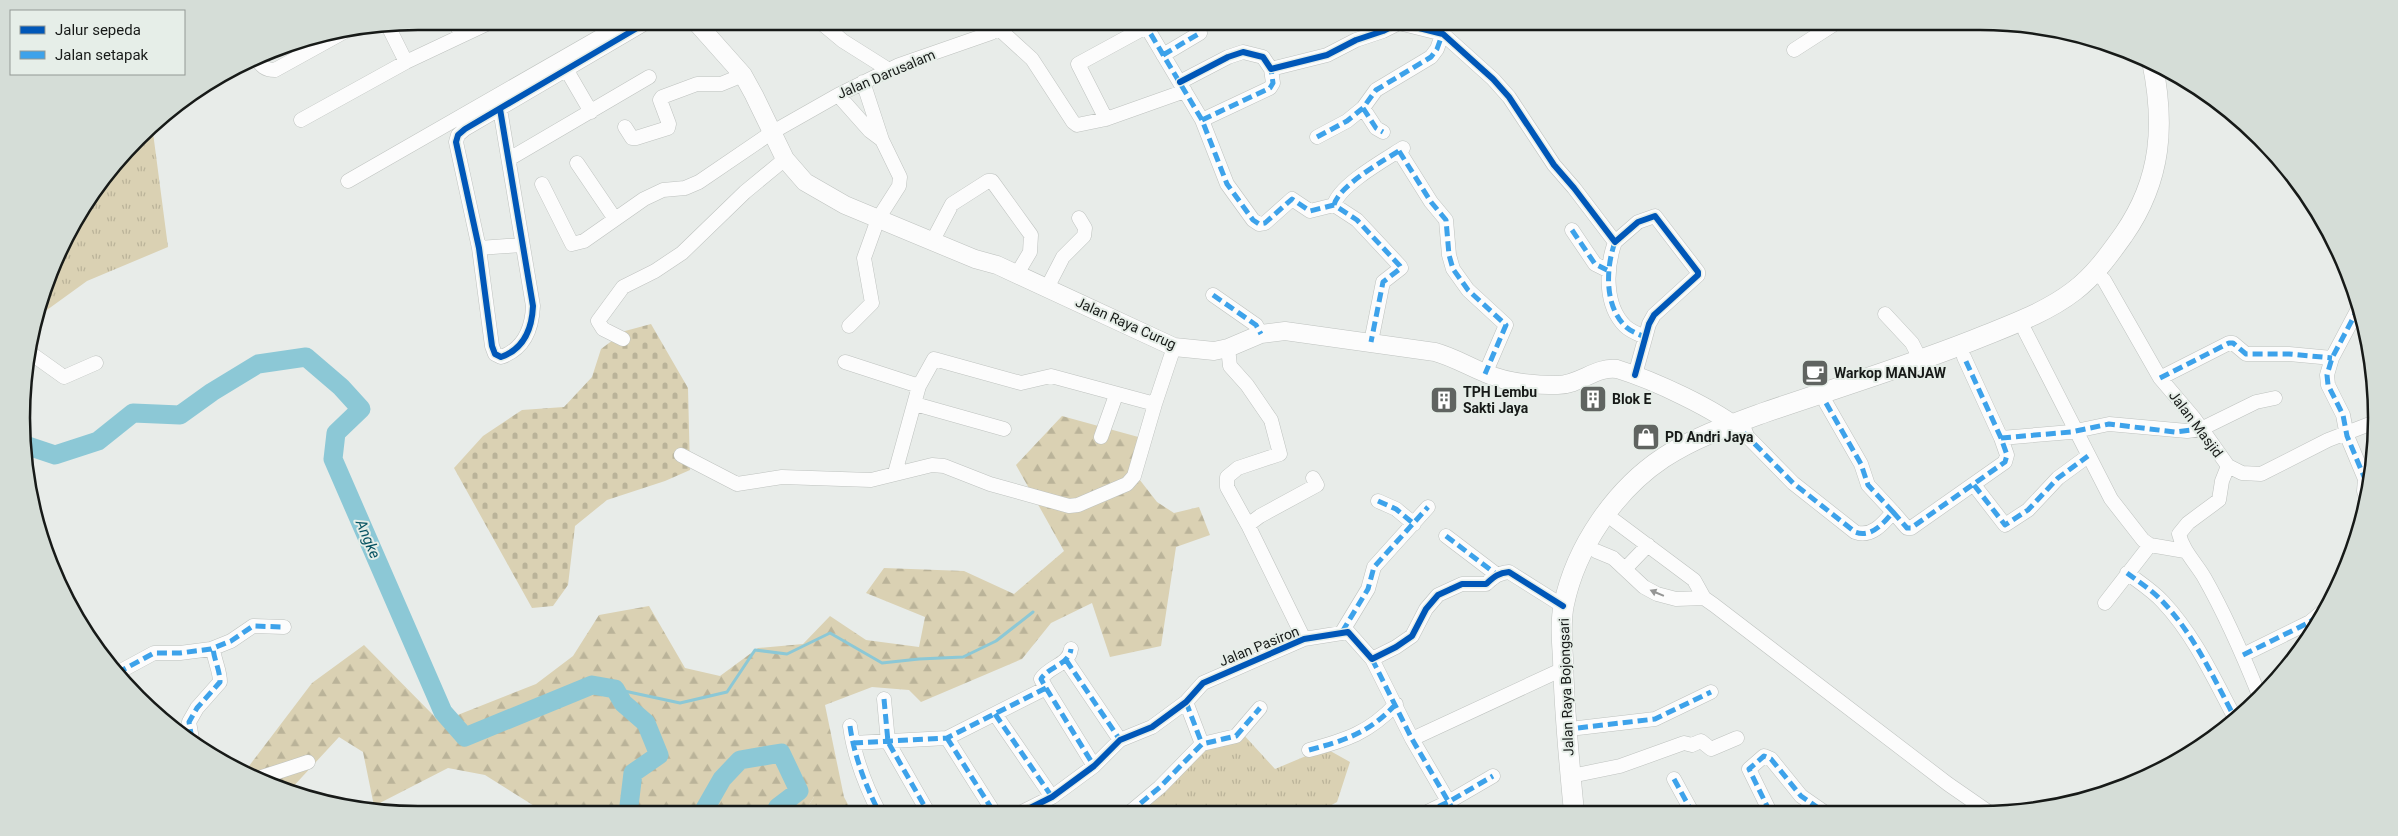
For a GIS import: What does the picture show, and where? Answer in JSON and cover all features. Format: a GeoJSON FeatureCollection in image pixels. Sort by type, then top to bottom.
{"type":"FeatureCollection","features":[{"type":"Feature","properties":{"kind":"highway","name":"Jalan Raya Bojongsari"},"geometry":{"type":"LineString","coordinates":[[1584,806],[1578,728],[1574,632],[1583,584],[1596,551],[1615,521],[1638,494],[1666,470],[1739,429],[1819,394],[1921,361],[2018,322],[2059,302],[2099,276],[2133,220],[2153,176],[2159,143],[2158,96],[2154,71]]}},
{"type":"Feature","properties":{"kind":"highway","name":"Jalan Raya Bojongsari"},"geometry":{"type":"LineString","coordinates":[[1574,806],[1563,669],[1563,606],[1582,553],[1605,515],[1628,486],[1668,455],[1739,429],[1826,403],[1964,357],[2046,323],[2065,312],[2136,239],[2160,194],[2171,138],[2169,79]]}},
{"type":"Feature","properties":{"kind":"main road","name":"Jalan Raya Curug"},"geometry":{"type":"LineString","coordinates":[[703,30],[743,75],[785,159],[805,182],[821,193],[932,242],[975,259],[997,265],[1174,347],[1204,351],[1228,348],[1261,334],[1285,331],[1371,342],[1446,355],[1485,374],[1525,383],[1559,385],[1576,382],[1609,368],[1635,375],[1739,429]]}},
{"type":"Feature","properties":{"kind":"street"},"geometry":{"type":"LineString","coordinates":[[459,30],[461,35]]}},
{"type":"Feature","properties":{"kind":"street"},"geometry":{"type":"LineString","coordinates":[[301,120],[406,62],[472,30]]}},
{"type":"Feature","properties":{"kind":"street"},"geometry":{"type":"LineString","coordinates":[[348,181],[611,30]]}},
{"type":"Feature","properties":{"kind":"street"},"geometry":{"type":"LineString","coordinates":[[500,109],[533,306],[526,338],[515,349],[501,356],[495,354],[492,346],[479,248],[456,142],[458,135],[465,129],[634,30]]}},
{"type":"Feature","properties":{"kind":"street"},"geometry":{"type":"LineString","coordinates":[[830,30],[843,41],[889,70]]}},
{"type":"Feature","properties":{"kind":"street","name":"Jalan Darusalam"},"geometry":{"type":"LineString","coordinates":[[542,184],[572,244],[584,241],[644,199],[663,190],[685,188],[699,182],[771,133],[863,82],[889,70],[991,33],[994,30]]}},
{"type":"Feature","properties":{"kind":"street"},"geometry":{"type":"LineString","coordinates":[[1004,30],[1032,59],[1073,122],[1081,125],[1106,118],[1183,87],[1228,57],[1243,52],[1263,57],[1271,69],[1273,83],[1270,88],[1202,120]]}},
{"type":"Feature","properties":{"kind":"street"},"geometry":{"type":"LineString","coordinates":[[1106,118],[1078,64],[1135,30]]}},
{"type":"Feature","properties":{"kind":"street"},"geometry":{"type":"LineString","coordinates":[[1149,30],[1202,120],[1227,184],[1249,214],[1259,224],[1265,223],[1292,199],[1310,211],[1334,205],[1357,220],[1401,268],[1389,276],[1380,289],[1371,342]]}},
{"type":"Feature","properties":{"kind":"street"},"geometry":{"type":"LineString","coordinates":[[1271,69],[1327,55],[1356,40],[1385,30]]}},
{"type":"Feature","properties":{"kind":"street"},"geometry":{"type":"LineString","coordinates":[[1317,137],[1347,121],[1363,108],[1376,90],[1431,56],[1444,30]]}},
{"type":"Feature","properties":{"kind":"street"},"geometry":{"type":"LineString","coordinates":[[1447,30],[1509,97],[1554,165],[1615,242]]}},
{"type":"Feature","properties":{"kind":"street"},"geometry":{"type":"LineString","coordinates":[[1794,50],[1825,30]]}},
{"type":"Feature","properties":{"kind":"street"},"geometry":{"type":"LineString","coordinates":[[391,31],[406,62]]}},
{"type":"Feature","properties":{"kind":"street"},"geometry":{"type":"LineString","coordinates":[[1164,55],[1200,32]]}},
{"type":"Feature","properties":{"kind":"street"},"geometry":{"type":"LineString","coordinates":[[260,64],[267,70],[275,70],[329,40]]}},
{"type":"Feature","properties":{"kind":"street"},"geometry":{"type":"LineString","coordinates":[[566,70],[592,112]]}},
{"type":"Feature","properties":{"kind":"street"},"geometry":{"type":"LineString","coordinates":[[625,127],[632,138],[668,128],[670,124],[660,100],[662,97],[697,84],[721,84],[743,75]]}},
{"type":"Feature","properties":{"kind":"street"},"geometry":{"type":"LineString","coordinates":[[509,159],[649,77]]}},
{"type":"Feature","properties":{"kind":"street"},"geometry":{"type":"LineString","coordinates":[[849,326],[872,303],[864,258],[878,219],[899,186],[900,177],[882,140],[863,82]]}},
{"type":"Feature","properties":{"kind":"street"},"geometry":{"type":"LineString","coordinates":[[838,95],[870,131],[882,140]]}},
{"type":"Feature","properties":{"kind":"street"},"geometry":{"type":"LineString","coordinates":[[1363,108],[1376,128],[1383,132]]}},
{"type":"Feature","properties":{"kind":"street"},"geometry":{"type":"LineString","coordinates":[[1334,205],[1339,194],[1401,150],[1428,197],[1446,220],[1449,255],[1453,269],[1468,290],[1506,325],[1485,374]]}},
{"type":"Feature","properties":{"kind":"street"},"geometry":{"type":"LineString","coordinates":[[623,339],[606,332],[599,325],[598,321],[623,287],[655,271],[682,253],[745,192],[785,159]]}},
{"type":"Feature","properties":{"kind":"street"},"geometry":{"type":"LineString","coordinates":[[577,163],[615,219]]}},
{"type":"Feature","properties":{"kind":"street"},"geometry":{"type":"LineString","coordinates":[[932,242],[952,204],[988,181],[992,181],[1031,236],[1030,252],[1017,274]]}},
{"type":"Feature","properties":{"kind":"street"},"geometry":{"type":"LineString","coordinates":[[1635,375],[1645,337],[1654,315],[1698,275],[1698,272],[1655,216],[1638,222],[1615,242],[1607,270],[1614,309],[1619,318],[1629,330],[1645,337]]}},
{"type":"Feature","properties":{"kind":"street"},"geometry":{"type":"LineString","coordinates":[[1047,288],[1063,257],[1084,236],[1085,228],[1079,218]]}},
{"type":"Feature","properties":{"kind":"street"},"geometry":{"type":"LineString","coordinates":[[1572,230],[1595,264],[1607,270]]}},
{"type":"Feature","properties":{"kind":"street"},"geometry":{"type":"LineString","coordinates":[[479,248],[522,245]]}},
{"type":"Feature","properties":{"kind":"street","name":"Jalan Masjid"},"geometry":{"type":"LineString","coordinates":[[2099,276],[2160,378],[2228,466],[2242,473],[2261,474],[2346,432],[2368,425]]}},
{"type":"Feature","properties":{"kind":"street"},"geometry":{"type":"LineString","coordinates":[[1213,295],[1256,325],[1261,334]]}},
{"type":"Feature","properties":{"kind":"street"},"geometry":{"type":"LineString","coordinates":[[1885,314],[1912,343],[1921,361]]}},
{"type":"Feature","properties":{"kind":"street"},"geometry":{"type":"LineString","coordinates":[[2354,316],[2332,358],[2327,375],[2328,385],[2343,415],[2346,432],[2364,478]]}},
{"type":"Feature","properties":{"kind":"street"},"geometry":{"type":"LineString","coordinates":[[2025,331],[2111,499],[2143,540],[2150,545],[2185,551]]}},
{"type":"Feature","properties":{"kind":"street"},"geometry":{"type":"LineString","coordinates":[[2160,378],[2234,343],[2246,354],[2289,354],[2332,358]]}},
{"type":"Feature","properties":{"kind":"street"},"geometry":{"type":"LineString","coordinates":[[682,455],[737,484],[782,477],[860,481],[932,465],[944,466],[990,484],[1060,505],[1078,505],[1127,484],[1132,480],[1174,347]]}},
{"type":"Feature","properties":{"kind":"street","name":"Jalan Pasiron"},"geometry":{"type":"LineString","coordinates":[[1228,348],[1230,366],[1247,385],[1271,420],[1280,454],[1238,468],[1227,477],[1227,487],[1304,639]]}},
{"type":"Feature","properties":{"kind":"street"},"geometry":{"type":"LineString","coordinates":[[35,356],[64,377],[96,362]]}},
{"type":"Feature","properties":{"kind":"street"},"geometry":{"type":"LineString","coordinates":[[1826,403],[1861,464],[1868,485],[1907,528],[1910,528],[2005,462],[2007,455],[2001,438],[1964,357]]}},
{"type":"Feature","properties":{"kind":"street"},"geometry":{"type":"LineString","coordinates":[[895,473],[919,386],[934,359],[1021,382],[1051,376],[1155,404]]}},
{"type":"Feature","properties":{"kind":"street"},"geometry":{"type":"LineString","coordinates":[[845,362],[919,386]]}},
{"type":"Feature","properties":{"kind":"street"},"geometry":{"type":"LineString","coordinates":[[1101,437],[1116,395]]}},
{"type":"Feature","properties":{"kind":"street"},"geometry":{"type":"LineString","coordinates":[[2001,438],[2076,432],[2109,424],[2175,432],[2201,429],[2256,402],[2275,398]]}},
{"type":"Feature","properties":{"kind":"street"},"geometry":{"type":"LineString","coordinates":[[915,404],[1004,429]]}},
{"type":"Feature","properties":{"kind":"street"},"geometry":{"type":"LineString","coordinates":[[1739,429],[1793,484],[1855,532],[1866,534],[1872,531],[1893,512]]}},
{"type":"Feature","properties":{"kind":"street"},"geometry":{"type":"LineString","coordinates":[[1974,485],[2005,525],[2028,510],[2058,478],[2088,456]]}},
{"type":"Feature","properties":{"kind":"street"},"geometry":{"type":"LineString","coordinates":[[2228,466],[2222,480],[2219,500],[2182,529],[2179,534],[2185,551],[2204,577],[2243,655],[2257,689]]}},
{"type":"Feature","properties":{"kind":"street"},"geometry":{"type":"LineString","coordinates":[[1248,526],[1260,516],[1317,485],[1313,478]]}},
{"type":"Feature","properties":{"kind":"street"},"geometry":{"type":"LineString","coordinates":[[1378,501],[1396,509],[1414,524]]}},
{"type":"Feature","properties":{"kind":"street"},"geometry":{"type":"LineString","coordinates":[[1428,507],[1414,524],[1387,550],[1374,567],[1368,589],[1342,632],[1352,636],[1372,659],[1412,739],[1452,806]]}},
{"type":"Feature","properties":{"kind":"street"},"geometry":{"type":"LineString","coordinates":[[1615,521],[1694,580],[1704,598],[1948,784],[1980,806]]}},
{"type":"Feature","properties":{"kind":"street"},"geometry":{"type":"LineString","coordinates":[[1446,536],[1496,574]]}},
{"type":"Feature","properties":{"kind":"street"},"geometry":{"type":"LineString","coordinates":[[1625,569],[1648,545]]}},
{"type":"Feature","properties":{"kind":"street"},"geometry":{"type":"LineString","coordinates":[[2104,603],[2150,545]]}},
{"type":"Feature","properties":{"kind":"street"},"geometry":{"type":"LineString","coordinates":[[1596,551],[1613,558],[1644,587],[1657,594],[1676,600],[1704,598]]}},
{"type":"Feature","properties":{"kind":"street"},"geometry":{"type":"LineString","coordinates":[[1372,659],[1396,647],[1412,636],[1426,609],[1438,595],[1462,584],[1486,584],[1496,574],[1509,572],[1563,606]]}},
{"type":"Feature","properties":{"kind":"street"},"geometry":{"type":"LineString","coordinates":[[2127,573],[2163,601],[2181,624],[2208,665],[2232,713]]}},
{"type":"Feature","properties":{"kind":"street"},"geometry":{"type":"LineString","coordinates":[[123,671],[154,654],[180,653],[212,648],[231,642],[253,626],[284,627]]}},
{"type":"Feature","properties":{"kind":"street"},"geometry":{"type":"LineString","coordinates":[[2243,655],[2307,627]]}},
{"type":"Feature","properties":{"kind":"street","name":"Jalan Pasiron"},"geometry":{"type":"LineString","coordinates":[[1120,740],[1152,728],[1186,702],[1203,683],[1304,639],[1342,632]]}},
{"type":"Feature","properties":{"kind":"street"},"geometry":{"type":"LineString","coordinates":[[191,733],[189,722],[197,708],[220,682],[220,670],[213,657],[212,648]]}},
{"type":"Feature","properties":{"kind":"street"},"geometry":{"type":"LineString","coordinates":[[1034,806],[1052,796],[1094,766],[1120,740],[1068,655],[1044,674],[1041,679],[1094,766]]}},
{"type":"Feature","properties":{"kind":"street"},"geometry":{"type":"LineString","coordinates":[[1412,739],[1563,669]]}},
{"type":"Feature","properties":{"kind":"street"},"geometry":{"type":"LineString","coordinates":[[853,743],[947,738],[1046,688]]}},
{"type":"Feature","properties":{"kind":"street"},"geometry":{"type":"LineString","coordinates":[[1578,728],[1655,719],[1711,692]]}},
{"type":"Feature","properties":{"kind":"street"},"geometry":{"type":"LineString","coordinates":[[884,699],[888,742],[924,806]]}},
{"type":"Feature","properties":{"kind":"street"},"geometry":{"type":"LineString","coordinates":[[1186,702],[1202,744]]}},
{"type":"Feature","properties":{"kind":"street"},"geometry":{"type":"LineString","coordinates":[[1309,750],[1357,735],[1373,726],[1396,704]]}},
{"type":"Feature","properties":{"kind":"street"},"geometry":{"type":"LineString","coordinates":[[1137,806],[1160,787],[1202,744],[1236,736],[1260,708]]}},
{"type":"Feature","properties":{"kind":"street"},"geometry":{"type":"LineString","coordinates":[[995,714],[1052,796]]}},
{"type":"Feature","properties":{"kind":"street"},"geometry":{"type":"LineString","coordinates":[[850,726],[863,776],[876,806]]}},
{"type":"Feature","properties":{"kind":"street"},"geometry":{"type":"LineString","coordinates":[[947,738],[990,806]]}},
{"type":"Feature","properties":{"kind":"street"},"geometry":{"type":"LineString","coordinates":[[1581,774],[1620,766],[1684,743],[1692,744],[1701,741],[1711,749],[1738,738]]}},
{"type":"Feature","properties":{"kind":"street"},"geometry":{"type":"LineString","coordinates":[[1767,806],[1749,769],[1764,756],[1771,759],[1801,796],[1815,806]]}},
{"type":"Feature","properties":{"kind":"street"},"geometry":{"type":"LineString","coordinates":[[268,775],[308,762]]}},
{"type":"Feature","properties":{"kind":"street"},"geometry":{"type":"LineString","coordinates":[[1454,806],[1493,776]]}},
{"type":"Feature","properties":{"kind":"street"},"geometry":{"type":"LineString","coordinates":[[1674,779],[1689,806]]}},
{"type":"Feature","properties":{"kind":"green space"},"geometry":{"type":"Polygon","coordinates":[[[153,135],[168,247],[87,281],[45,311],[70,246],[95,202],[126,162],[153,135]]]}},
{"type":"Feature","properties":{"kind":"green space"},"geometry":{"type":"Polygon","coordinates":[[[651,324],[688,388],[690,470],[665,481],[607,500],[575,526],[568,585],[553,606],[532,608],[454,468],[483,436],[522,410],[564,407],[592,377],[601,349],[625,331],[651,324]]]}},
{"type":"Feature","properties":{"kind":"green space"},"geometry":{"type":"Polygon","coordinates":[[[1062,416],[1142,438],[1136,475],[1157,502],[1174,513],[1199,507],[1210,535],[1176,547],[1161,646],[1110,657],[1092,603],[1051,623],[1022,659],[921,702],[909,690],[872,687],[825,705],[844,797],[814,797],[808,806],[534,806],[485,775],[448,768],[378,804],[373,803],[363,752],[339,737],[294,785],[248,767],[312,683],[364,645],[440,722],[536,684],[573,656],[599,615],[649,606],[685,668],[720,676],[758,648],[803,644],[830,616],[866,640],[919,647],[925,617],[866,593],[884,568],[964,571],[1014,594],[1064,551],[1016,465],[1062,416]]]}},
{"type":"Feature","properties":{"kind":"green space"},"geometry":{"type":"Polygon","coordinates":[[[1242,733],[1275,769],[1325,748],[1350,762],[1337,802],[1330,806],[1141,806],[1202,747],[1242,733]]]}},
{"type":"Feature","properties":{"kind":"green space"},"geometry":{"type":"Polygon","coordinates":[[[814,797],[844,797],[849,806],[808,806],[814,797]]]}},
{"type":"Feature","properties":{"kind":"waterway","name":"Angke"},"geometry":{"type":"LineString","coordinates":[[31,447],[55,455],[98,441],[133,413],[180,415],[212,392],[258,364],[306,357],[341,387],[361,409],[336,433],[333,459],[443,712],[465,737],[592,685],[615,689],[623,703],[646,723],[659,755],[633,773],[629,806]]}},
{"type":"Feature","properties":{"kind":"waterway"},"geometry":{"type":"LineString","coordinates":[[615,689],[680,703],[727,692],[755,650],[787,654],[830,633],[882,663],[963,657],[996,641],[1033,612]]}},
{"type":"Feature","properties":{"kind":"waterway","name":"Angke"},"geometry":{"type":"LineString","coordinates":[[707,806],[722,779],[740,760],[781,753],[799,791],[779,806]]}},
{"type":"Feature","properties":{"kind":"marked path"},"geometry":{"type":"LineString","coordinates":[[1148,30],[1202,120],[1227,184],[1253,220],[1259,224],[1265,223],[1292,199],[1310,211],[1334,205],[1357,220],[1400,266],[1401,268],[1383,282],[1371,342]]}},
{"type":"Feature","properties":{"kind":"marked path"},"geometry":{"type":"LineString","coordinates":[[1317,137],[1347,121],[1363,108],[1376,90],[1431,57],[1437,49],[1444,30]]}},
{"type":"Feature","properties":{"kind":"marked path"},"geometry":{"type":"LineString","coordinates":[[1163,55],[1200,33]]}},
{"type":"Feature","properties":{"kind":"marked path"},"geometry":{"type":"LineString","coordinates":[[1202,120],[1270,88],[1273,83],[1271,69]]}},
{"type":"Feature","properties":{"kind":"marked path"},"geometry":{"type":"LineString","coordinates":[[1363,108],[1376,128],[1383,132]]}},
{"type":"Feature","properties":{"kind":"marked path"},"geometry":{"type":"LineString","coordinates":[[1334,205],[1344,189],[1353,181],[1402,149]]}},
{"type":"Feature","properties":{"kind":"marked path"},"geometry":{"type":"LineString","coordinates":[[1399,151],[1431,202],[1446,220],[1449,255],[1453,269],[1468,290],[1506,325],[1485,374]]}},
{"type":"Feature","properties":{"kind":"marked path"},"geometry":{"type":"LineString","coordinates":[[1572,230],[1595,264],[1607,270]]}},
{"type":"Feature","properties":{"kind":"marked path"},"geometry":{"type":"LineString","coordinates":[[1615,242],[1609,274],[1610,297],[1613,308],[1625,326],[1645,337]]}},
{"type":"Feature","properties":{"kind":"marked path"},"geometry":{"type":"LineString","coordinates":[[1213,295],[1256,325],[1261,334]]}},
{"type":"Feature","properties":{"kind":"marked path"},"geometry":{"type":"LineString","coordinates":[[2354,316],[2332,358],[2327,375],[2328,385],[2343,415],[2347,436],[2364,476]]}},
{"type":"Feature","properties":{"kind":"marked path"},"geometry":{"type":"LineString","coordinates":[[2160,378],[2229,343],[2233,343],[2246,354],[2289,354],[2332,358]]}},
{"type":"Feature","properties":{"kind":"marked path"},"geometry":{"type":"LineString","coordinates":[[1744,433],[1793,483],[1855,532],[1866,533],[1876,529],[1893,512],[1907,528],[1911,528],[2005,462],[2007,455],[2001,438],[1964,357]]}},
{"type":"Feature","properties":{"kind":"marked path"},"geometry":{"type":"LineString","coordinates":[[1826,403],[1861,464],[1868,485],[1893,512]]}},
{"type":"Feature","properties":{"kind":"marked path"},"geometry":{"type":"LineString","coordinates":[[2001,438],[2071,432],[2109,424],[2175,432],[2201,429]]}},
{"type":"Feature","properties":{"kind":"marked path"},"geometry":{"type":"LineString","coordinates":[[1974,485],[2005,525],[2028,510],[2058,478],[2088,456]]}},
{"type":"Feature","properties":{"kind":"marked path"},"geometry":{"type":"LineString","coordinates":[[1378,501],[1396,509],[1414,524]]}},
{"type":"Feature","properties":{"kind":"marked path"},"geometry":{"type":"LineString","coordinates":[[1342,632],[1368,589],[1374,567],[1428,507]]}},
{"type":"Feature","properties":{"kind":"marked path"},"geometry":{"type":"LineString","coordinates":[[1446,536],[1496,574]]}},
{"type":"Feature","properties":{"kind":"marked path"},"geometry":{"type":"LineString","coordinates":[[2127,573],[2159,598],[2185,629],[2232,713]]}},
{"type":"Feature","properties":{"kind":"marked path"},"geometry":{"type":"LineString","coordinates":[[2243,655],[2310,622]]}},
{"type":"Feature","properties":{"kind":"marked path"},"geometry":{"type":"LineString","coordinates":[[123,670],[154,653],[180,653],[211,649],[231,641],[253,626],[284,627]]}},
{"type":"Feature","properties":{"kind":"marked path"},"geometry":{"type":"LineString","coordinates":[[191,733],[189,722],[197,708],[220,682],[213,648]]}},
{"type":"Feature","properties":{"kind":"marked path"},"geometry":{"type":"LineString","coordinates":[[853,743],[947,738],[1046,688],[1041,679],[1067,659],[1071,649]]}},
{"type":"Feature","properties":{"kind":"marked path"},"geometry":{"type":"LineString","coordinates":[[1372,659],[1412,739],[1451,806]]}},
{"type":"Feature","properties":{"kind":"marked path"},"geometry":{"type":"LineString","coordinates":[[1066,660],[1120,740]]}},
{"type":"Feature","properties":{"kind":"marked path"},"geometry":{"type":"LineString","coordinates":[[1046,688],[1094,766]]}},
{"type":"Feature","properties":{"kind":"marked path"},"geometry":{"type":"LineString","coordinates":[[1578,728],[1655,719],[1711,692]]}},
{"type":"Feature","properties":{"kind":"marked path"},"geometry":{"type":"LineString","coordinates":[[884,699],[888,742],[924,806]]}},
{"type":"Feature","properties":{"kind":"marked path"},"geometry":{"type":"LineString","coordinates":[[1186,702],[1202,744]]}},
{"type":"Feature","properties":{"kind":"marked path"},"geometry":{"type":"LineString","coordinates":[[1309,750],[1346,739],[1366,729],[1396,704]]}},
{"type":"Feature","properties":{"kind":"marked path"},"geometry":{"type":"LineString","coordinates":[[1137,806],[1160,787],[1202,744],[1236,736],[1260,708]]}},
{"type":"Feature","properties":{"kind":"marked path"},"geometry":{"type":"LineString","coordinates":[[995,714],[1052,797]]}},
{"type":"Feature","properties":{"kind":"marked path"},"geometry":{"type":"LineString","coordinates":[[850,726],[854,749],[861,771],[876,806]]}},
{"type":"Feature","properties":{"kind":"marked path"},"geometry":{"type":"LineString","coordinates":[[947,738],[990,806]]}},
{"type":"Feature","properties":{"kind":"marked path"},"geometry":{"type":"LineString","coordinates":[[1767,806],[1749,769],[1764,756],[1771,759],[1801,796],[1815,806]]}},
{"type":"Feature","properties":{"kind":"marked path"},"geometry":{"type":"LineString","coordinates":[[1440,806],[1493,776]]}},
{"type":"Feature","properties":{"kind":"marked path"},"geometry":{"type":"LineString","coordinates":[[1674,779],[1689,806]]}},
{"type":"Feature","properties":{"kind":"cycle path"},"geometry":{"type":"LineString","coordinates":[[500,109],[533,306],[531,323],[525,337],[516,349],[501,357],[495,354],[492,346],[479,248],[456,142],[458,135],[465,129],[634,30]]}},
{"type":"Feature","properties":{"kind":"cycle path"},"geometry":{"type":"LineString","coordinates":[[1180,82],[1228,57],[1243,52],[1263,57],[1271,69],[1327,55],[1356,40],[1385,30]]}},
{"type":"Feature","properties":{"kind":"cycle path"},"geometry":{"type":"LineString","coordinates":[[1427,30],[1443,34],[1493,79],[1509,97],[1554,165],[1615,242],[1638,222],[1655,216],[1698,272],[1698,275],[1654,315],[1649,324],[1635,375]]}},
{"type":"Feature","properties":{"kind":"cycle path"},"geometry":{"type":"LineString","coordinates":[[1034,806],[1052,797],[1094,766],[1120,740],[1152,727],[1186,702],[1203,683],[1304,639],[1348,632],[1372,659],[1396,647],[1412,636],[1426,609],[1438,595],[1462,584],[1486,584],[1496,576],[1509,572],[1563,606]]}},
{"type":"Feature","properties":{"kind":"place","name":"Warkop MANJAW"},"geometry":{"type":"Point","coordinates":[1815,373]}},
{"type":"Feature","properties":{"kind":"place","name":"Blok E"},"geometry":{"type":"Point","coordinates":[1593,399]}},
{"type":"Feature","properties":{"kind":"place","name":"TPH Lembu Sakti Jaya"},"geometry":{"type":"Point","coordinates":[1444,400]}},
{"type":"Feature","properties":{"kind":"place","name":"PD Andri Jaya"},"geometry":{"type":"Point","coordinates":[1646,437]}}]}
